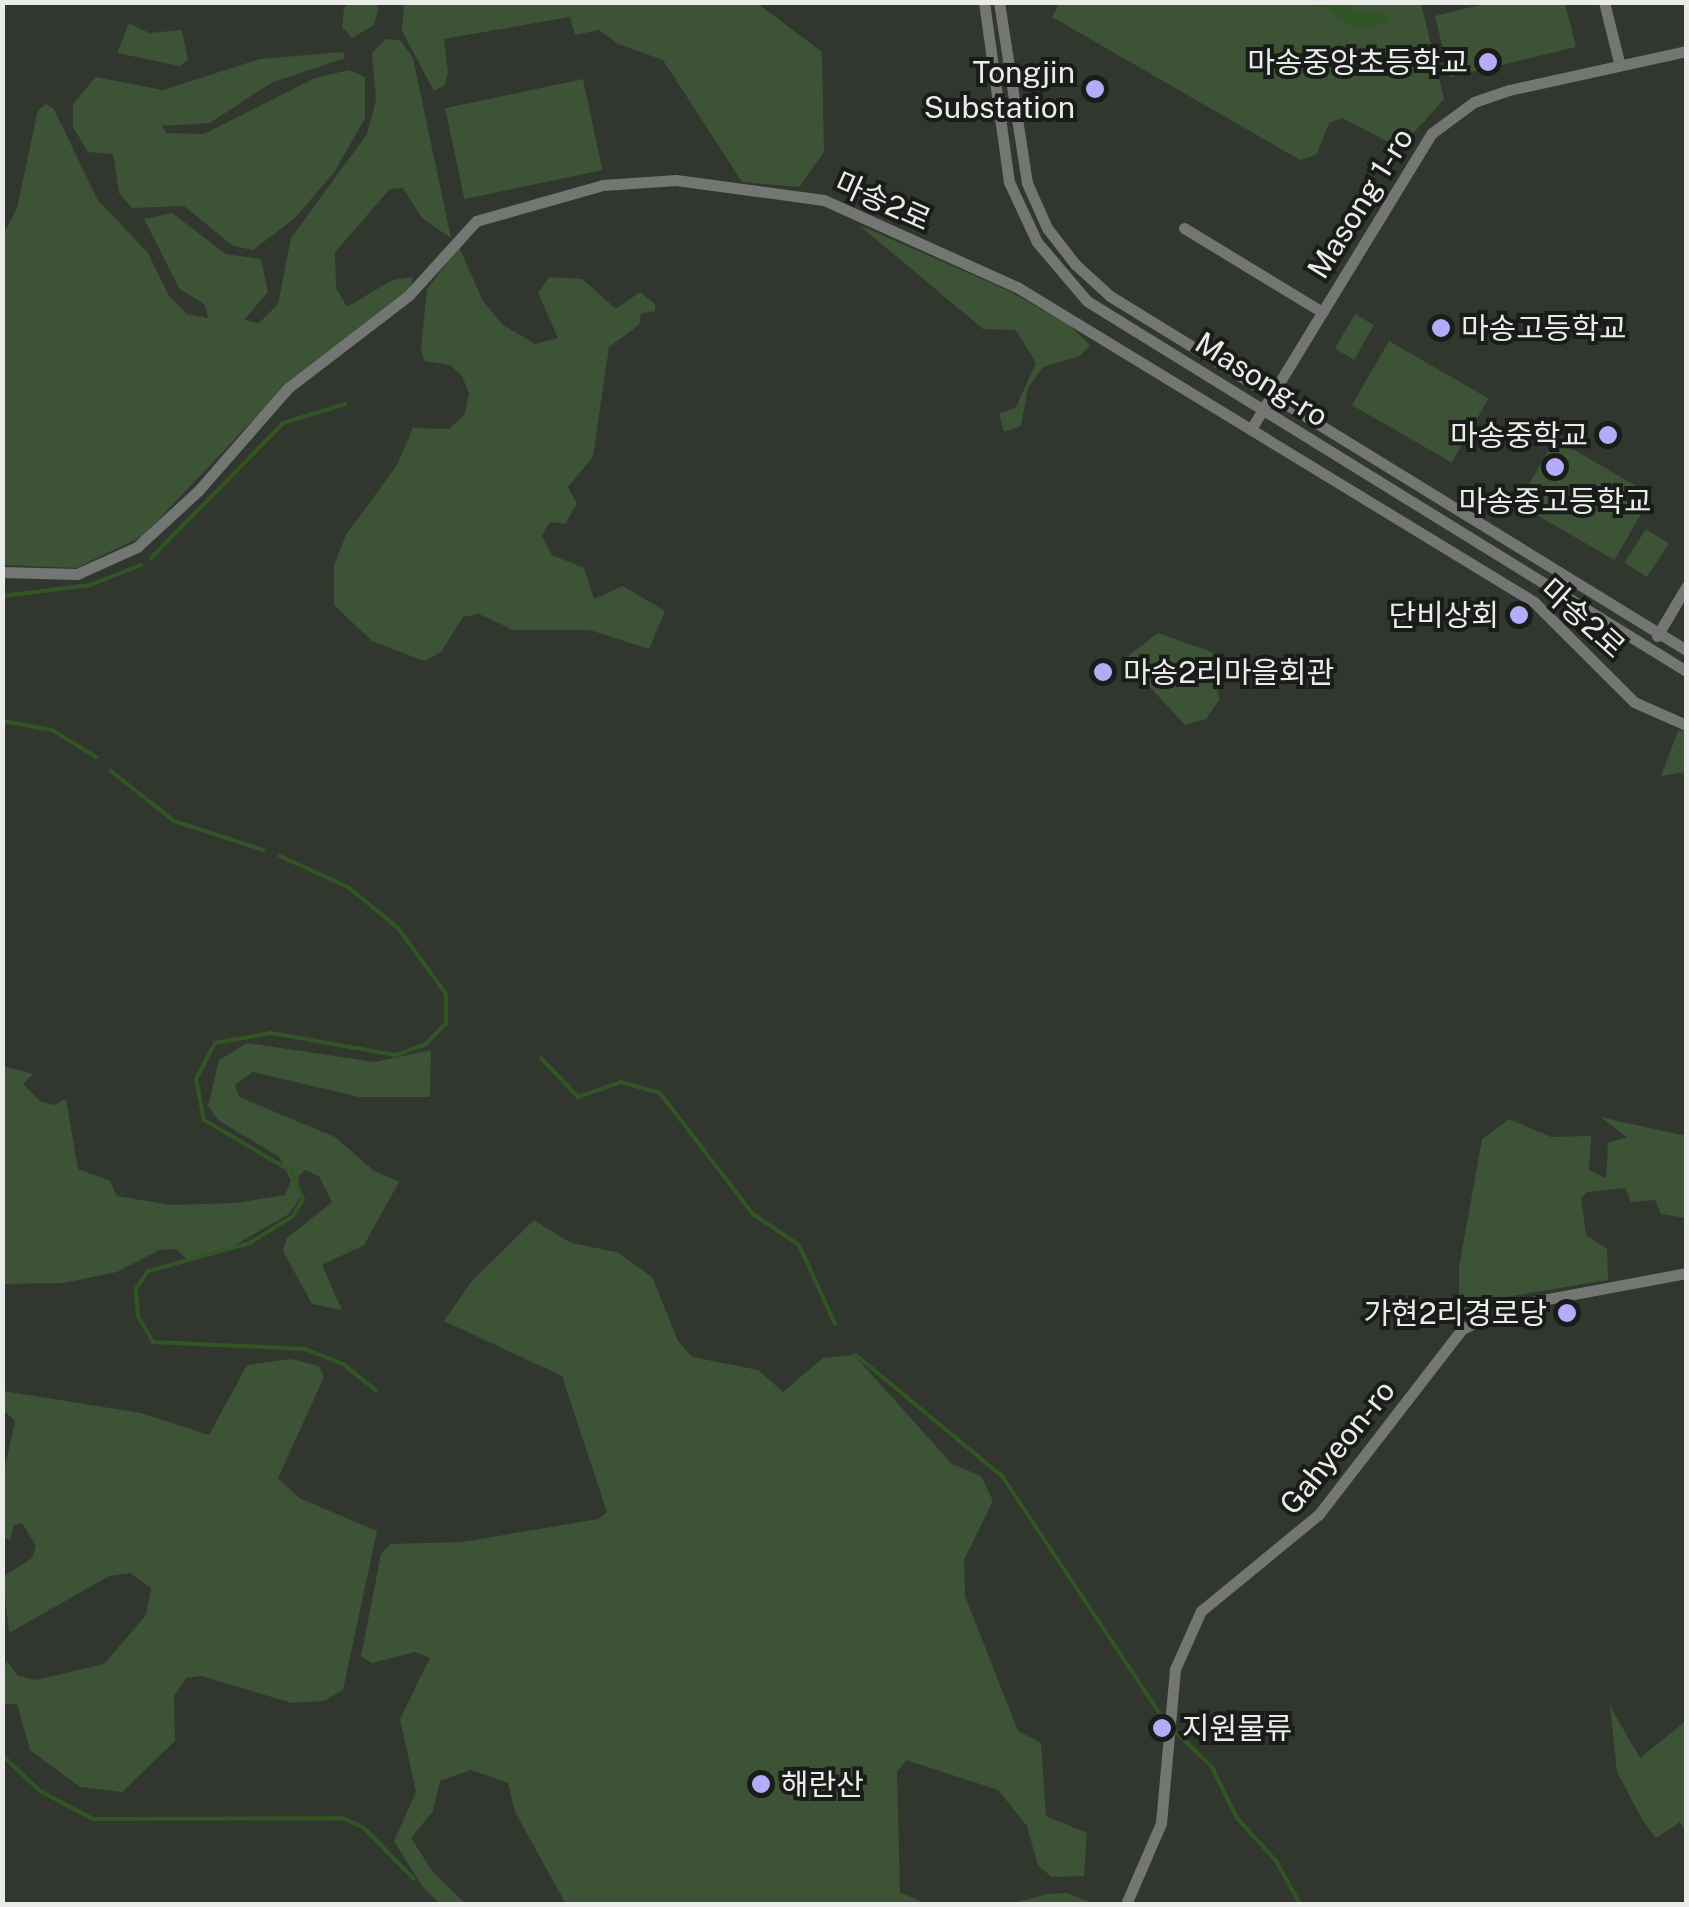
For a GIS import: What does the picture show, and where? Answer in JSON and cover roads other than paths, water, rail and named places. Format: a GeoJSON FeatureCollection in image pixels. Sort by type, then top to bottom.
{"type":"FeatureCollection","features":[{"type":"Feature","properties":{"kind":"street","name":"Masong-ro"},"geometry":{"type":"LineString","coordinates":[[984,2],[1009,182],[1036,242],[1087,300],[1686,671]]}},
{"type":"Feature","properties":{"kind":"street","name":"Masong-ro"},"geometry":{"type":"LineString","coordinates":[[999,2],[1027,182],[1047,228],[1110,296],[1686,650]]}},
{"type":"Feature","properties":{"kind":"street"},"geometry":{"type":"LineString","coordinates":[[1604,2],[1619,62]]}},
{"type":"Feature","properties":{"kind":"street","name":"Masong 1-ro"},"geometry":{"type":"LineString","coordinates":[[1251,429],[1420,146],[1451,116],[1509,90],[1619,62],[1686,50]]}},
{"type":"Feature","properties":{"kind":"street","name":"마송2로"},"geometry":{"type":"LineString","coordinates":[[2,572],[77,574],[137,548],[178,512],[288,388],[409,296],[468,228],[625,181],[724,185],[844,207],[1018,288],[1534,602],[1634,702],[1686,724]]}},
{"type":"Feature","properties":{"kind":"street"},"geometry":{"type":"LineString","coordinates":[[1184,228],[1322,312]]}},
{"type":"Feature","properties":{"kind":"street"},"geometry":{"type":"LineString","coordinates":[[1650,648],[1686,587]]}},
{"type":"Feature","properties":{"kind":"street","name":"Gahyeon-ro"},"geometry":{"type":"LineString","coordinates":[[1126,1904],[1161,1823],[1175,1668],[1201,1610],[1319,1514],[1447,1344],[1472,1322],[1510,1306],[1686,1272]]}},
{"type":"Feature","properties":{"kind":"waterway"},"geometry":{"type":"LineString","coordinates":[[1314,2],[1333,10]]}},
{"type":"Feature","properties":{"kind":"waterway"},"geometry":{"type":"LineString","coordinates":[[151,558],[283,423],[345,404]]}},
{"type":"Feature","properties":{"kind":"waterway"},"geometry":{"type":"LineString","coordinates":[[2,596],[90,585],[141,565]]}},
{"type":"Feature","properties":{"kind":"waterway"},"geometry":{"type":"LineString","coordinates":[[2,721],[52,730],[96,757]]}},
{"type":"Feature","properties":{"kind":"waterway"},"geometry":{"type":"LineString","coordinates":[[111,771],[174,821],[263,850]]}},
{"type":"Feature","properties":{"kind":"waterway"},"geometry":{"type":"LineString","coordinates":[[280,856],[348,887],[398,928],[446,994],[446,1023],[426,1044],[395,1055],[271,1033],[215,1043],[196,1079],[204,1120],[291,1171],[303,1199],[293,1216],[250,1243],[148,1271],[136,1289],[138,1316],[153,1342],[305,1349],[343,1364],[377,1391]]}},
{"type":"Feature","properties":{"kind":"waterway"},"geometry":{"type":"LineString","coordinates":[[541,1058],[578,1097],[621,1082],[660,1093],[753,1214],[799,1245],[835,1324]]}},
{"type":"Feature","properties":{"kind":"waterway"},"geometry":{"type":"LineString","coordinates":[[856,1355],[1002,1476],[1163,1718]]}},
{"type":"Feature","properties":{"kind":"waterway"},"geometry":{"type":"LineString","coordinates":[[1176,1732],[1212,1767],[1237,1818],[1276,1861],[1300,1904]]}},
{"type":"Feature","properties":{"kind":"waterway"},"geometry":{"type":"LineString","coordinates":[[2,1755],[40,1791],[93,1819],[343,1818],[364,1828],[414,1879]]}},
{"type":"Feature","properties":{"kind":"place","name":"마송중앙초등학교"},"geometry":{"type":"Point","coordinates":[1488,62]}},
{"type":"Feature","properties":{"kind":"place","name":"Tongjin Substation"},"geometry":{"type":"Point","coordinates":[1095,89]}},
{"type":"Feature","properties":{"kind":"place","name":"마송고등학교"},"geometry":{"type":"Point","coordinates":[1441,328]}},
{"type":"Feature","properties":{"kind":"place","name":"마송중학교"},"geometry":{"type":"Point","coordinates":[1608,435]}},
{"type":"Feature","properties":{"kind":"place","name":"마송중고등학교"},"geometry":{"type":"Point","coordinates":[1555,467]}},
{"type":"Feature","properties":{"kind":"place","name":"단비상회"},"geometry":{"type":"Point","coordinates":[1519,615]}},
{"type":"Feature","properties":{"kind":"place","name":"마송2리마을회관"},"geometry":{"type":"Point","coordinates":[1103,672]}},
{"type":"Feature","properties":{"kind":"place","name":"가현2리경로당"},"geometry":{"type":"Point","coordinates":[1567,1313]}},
{"type":"Feature","properties":{"kind":"place","name":"지원물류"},"geometry":{"type":"Point","coordinates":[1162,1728]}},
{"type":"Feature","properties":{"kind":"place","name":"해란산"},"geometry":{"type":"Point","coordinates":[761,1784]}}]}
